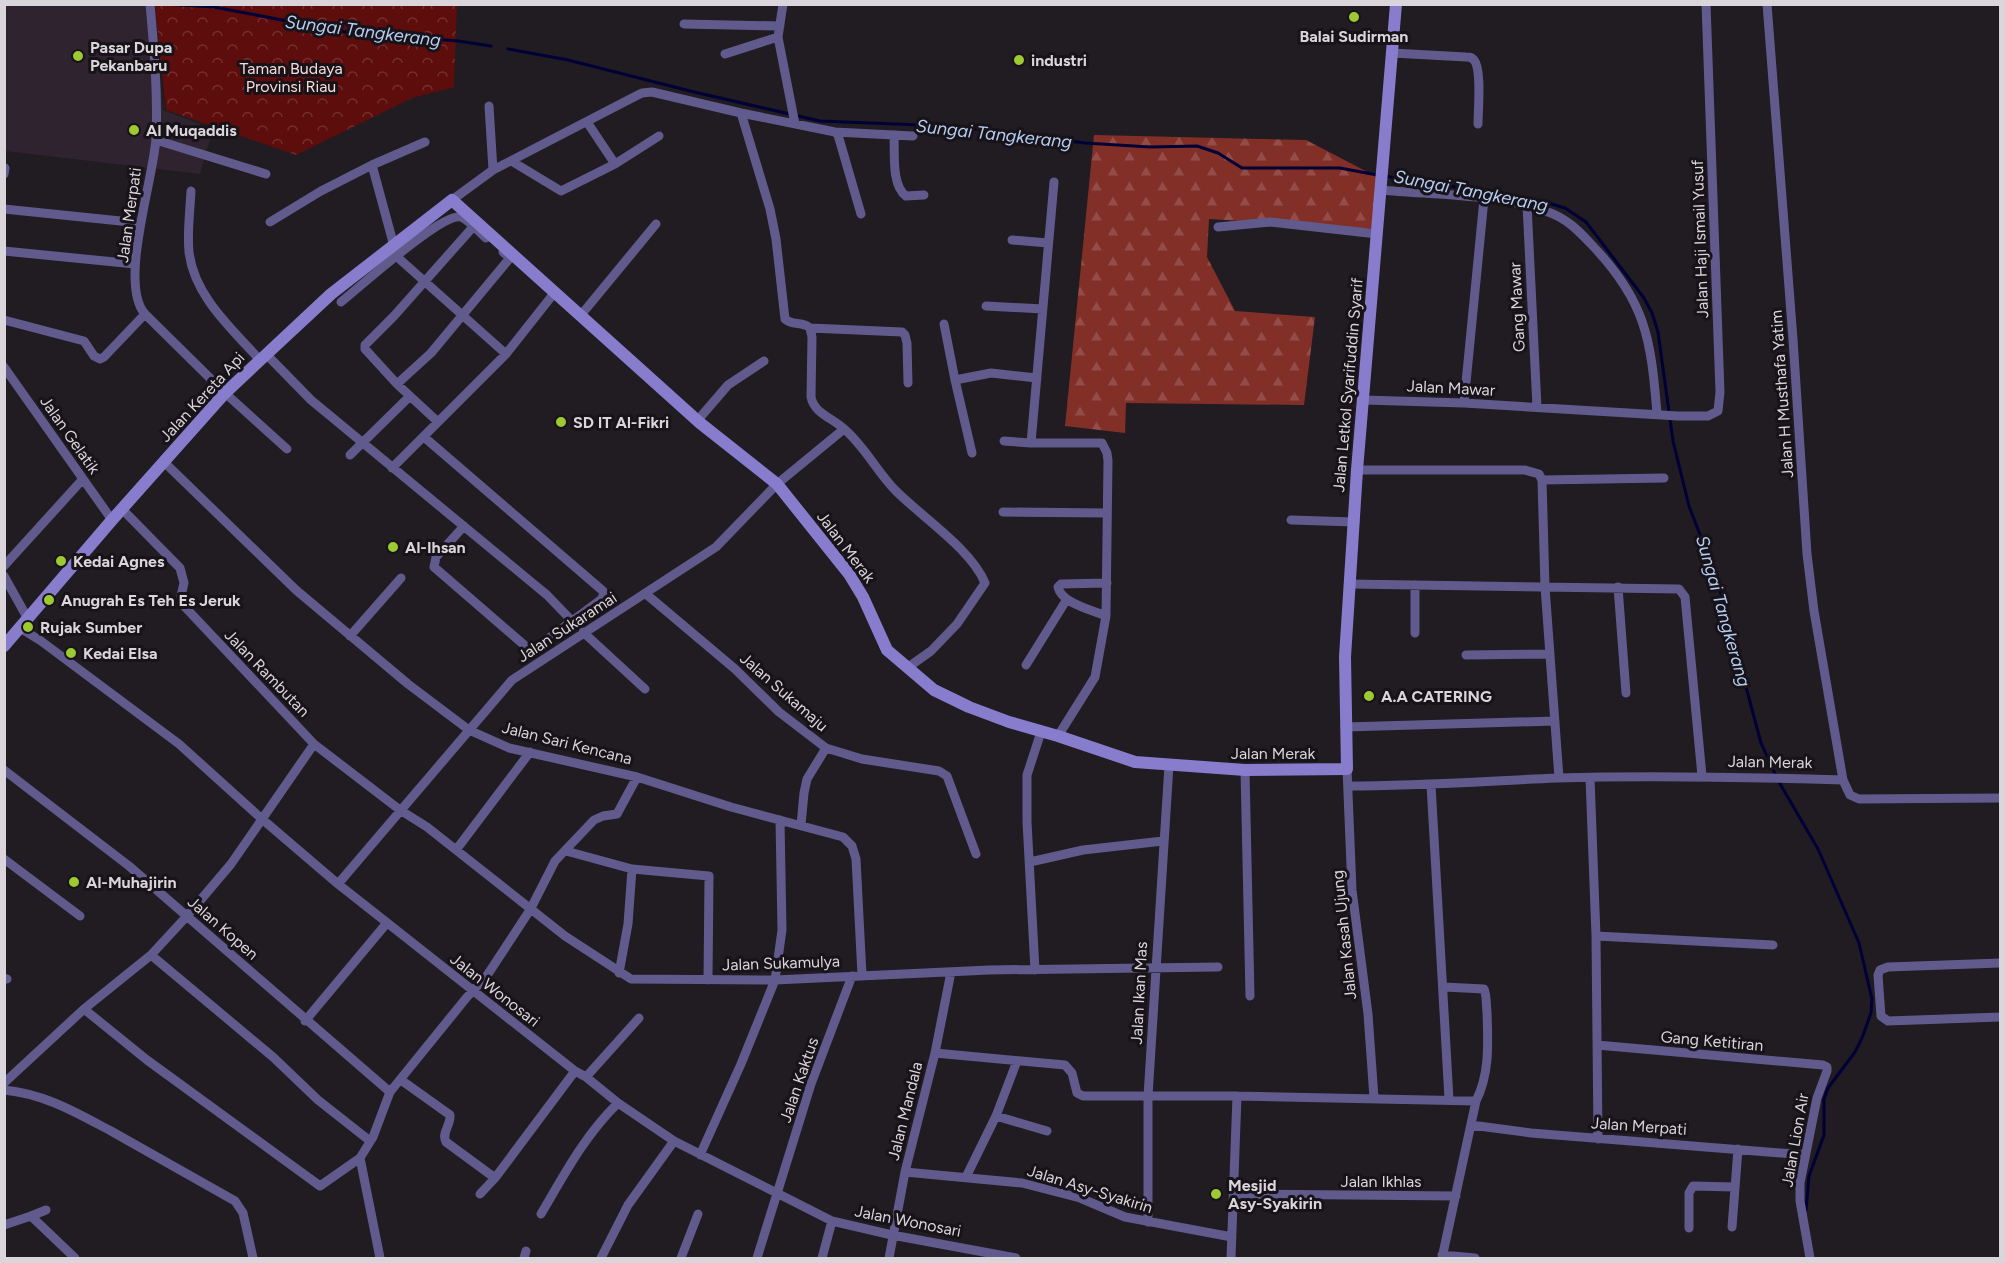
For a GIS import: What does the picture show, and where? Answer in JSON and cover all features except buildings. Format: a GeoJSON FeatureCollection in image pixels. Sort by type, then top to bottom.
{"type":"FeatureCollection","features":[{"type":"Feature","properties":{"kind":"street","name":"Jalan Merpati"},"geometry":{"type":"LineString","coordinates":[[150,4],[156,140],[140,223],[135,264],[137,301],[145,314],[225,393],[287,449]]}},
{"type":"Feature","properties":{"kind":"street"},"geometry":{"type":"LineString","coordinates":[[783,4],[778,37],[795,124]]}},
{"type":"Feature","properties":{"kind":"street","name":"Jalan Letkol Syarifuddin Syarif"},"geometry":{"type":"LineString","coordinates":[[1347,770],[1345,657],[1395,4]]}},
{"type":"Feature","properties":{"kind":"street","name":"Jalan Haji Ismail Yusuf"},"geometry":{"type":"LineString","coordinates":[[1658,414],[1714,415],[1718,411],[1720,401],[1707,4]]}},
{"type":"Feature","properties":{"kind":"street","name":"Jalan H Musthafa Yatim"},"geometry":{"type":"LineString","coordinates":[[1767,4],[1808,554],[1814,611],[1843,780]]}},
{"type":"Feature","properties":{"kind":"street"},"geometry":{"type":"LineString","coordinates":[[684,24],[780,26]]}},
{"type":"Feature","properties":{"kind":"street"},"geometry":{"type":"LineString","coordinates":[[725,54],[778,37]]}},
{"type":"Feature","properties":{"kind":"street"},"geometry":{"type":"LineString","coordinates":[[1392,53],[1474,59],[1477,68],[1478,124]]}},
{"type":"Feature","properties":{"kind":"street"},"geometry":{"type":"LineString","coordinates":[[452,200],[493,171],[632,98],[649,92],[741,114],[835,132],[913,136]]}},
{"type":"Feature","properties":{"kind":"street"},"geometry":{"type":"LineString","coordinates":[[489,106],[493,171]]}},
{"type":"Feature","properties":{"kind":"street"},"geometry":{"type":"LineString","coordinates":[[741,114],[770,209],[776,239],[784,315],[788,322],[806,325],[810,328],[902,332],[907,343],[908,383]]}},
{"type":"Feature","properties":{"kind":"street"},"geometry":{"type":"LineString","coordinates":[[587,122],[615,164]]}},
{"type":"Feature","properties":{"kind":"street"},"geometry":{"type":"LineString","coordinates":[[835,132],[838,135],[861,214]]}},
{"type":"Feature","properties":{"kind":"street"},"geometry":{"type":"LineString","coordinates":[[894,135],[896,176],[901,192],[906,196],[924,195]]}},
{"type":"Feature","properties":{"kind":"street"},"geometry":{"type":"LineString","coordinates":[[513,162],[561,191],[615,164],[659,136]]}},
{"type":"Feature","properties":{"kind":"street"},"geometry":{"type":"LineString","coordinates":[[156,140],[266,174]]}},
{"type":"Feature","properties":{"kind":"street"},"geometry":{"type":"LineString","coordinates":[[270,222],[321,191],[372,165],[426,142]]}},
{"type":"Feature","properties":{"kind":"street"},"geometry":{"type":"LineString","coordinates":[[372,165],[395,251],[424,281],[506,354]]}},
{"type":"Feature","properties":{"kind":"street"},"geometry":{"type":"LineString","coordinates":[[1031,443],[1054,182]]}},
{"type":"Feature","properties":{"kind":"street"},"geometry":{"type":"LineString","coordinates":[[1381,188],[1527,205],[1550,212],[1570,223],[1603,256],[1625,284],[1641,317],[1652,363],[1658,414]]}},
{"type":"Feature","properties":{"kind":"street"},"geometry":{"type":"LineString","coordinates":[[191,191],[189,252],[195,273],[210,304],[263,357],[311,400],[547,596],[573,622]]}},
{"type":"Feature","properties":{"kind":"street"},"geometry":{"type":"LineString","coordinates":[[1464,403],[1484,199]]}},
{"type":"Feature","properties":{"kind":"street","name":"Jalan Merak"},"geometry":{"type":"LineString","coordinates":[[452,200],[697,420],[777,484],[849,574],[863,597],[887,650],[934,690],[969,707],[1135,762],[1245,770],[1347,770]]}},
{"type":"Feature","properties":{"kind":"street","name":"Jalan Kereta Api"},"geometry":{"type":"LineString","coordinates":[[4,645],[225,393],[331,294],[395,251],[452,200]]}},
{"type":"Feature","properties":{"kind":"street","name":"Gang Mawar"},"geometry":{"type":"LineString","coordinates":[[1527,205],[1537,407]]}},
{"type":"Feature","properties":{"kind":"street"},"geometry":{"type":"LineString","coordinates":[[4,209],[140,223]]}},
{"type":"Feature","properties":{"kind":"street"},"geometry":{"type":"LineString","coordinates":[[341,302],[395,251],[448,219],[460,217],[510,258],[431,353],[397,384]]}},
{"type":"Feature","properties":{"kind":"street"},"geometry":{"type":"LineString","coordinates":[[1218,227],[1269,222],[1377,234]]}},
{"type":"Feature","properties":{"kind":"street"},"geometry":{"type":"LineString","coordinates":[[581,315],[656,224]]}},
{"type":"Feature","properties":{"kind":"street"},"geometry":{"type":"LineString","coordinates":[[438,422],[397,384],[365,349],[365,345],[473,227]]}},
{"type":"Feature","properties":{"kind":"street"},"geometry":{"type":"LineString","coordinates":[[1012,240],[1048,243]]}},
{"type":"Feature","properties":{"kind":"street"},"geometry":{"type":"LineString","coordinates":[[4,251],[135,264]]}},
{"type":"Feature","properties":{"kind":"street"},"geometry":{"type":"LineString","coordinates":[[392,468],[506,354],[555,292]]}},
{"type":"Feature","properties":{"kind":"street"},"geometry":{"type":"LineString","coordinates":[[986,306],[1043,309]]}},
{"type":"Feature","properties":{"kind":"street"},"geometry":{"type":"LineString","coordinates":[[4,320],[84,341],[94,356],[100,359],[145,314]]}},
{"type":"Feature","properties":{"kind":"street"},"geometry":{"type":"LineString","coordinates":[[944,324],[972,453]]}},
{"type":"Feature","properties":{"kind":"street"},"geometry":{"type":"LineString","coordinates":[[810,328],[812,401],[816,409],[844,429],[895,490],[966,555],[985,583],[957,624],[931,651],[907,668]]}},
{"type":"Feature","properties":{"kind":"street"},"geometry":{"type":"LineString","coordinates":[[697,420],[728,385],[764,361]]}},
{"type":"Feature","properties":{"kind":"street","name":"Jalan Gelatik"},"geometry":{"type":"LineString","coordinates":[[4,367],[112,520]]}},
{"type":"Feature","properties":{"kind":"street"},"geometry":{"type":"LineString","coordinates":[[955,380],[991,373],[1037,378]]}},
{"type":"Feature","properties":{"kind":"street"},"geometry":{"type":"LineString","coordinates":[[350,456],[410,396]]}},
{"type":"Feature","properties":{"kind":"street","name":"Jalan Mawar"},"geometry":{"type":"LineString","coordinates":[[1364,400],[1658,414]]}},
{"type":"Feature","properties":{"kind":"street","name":"Jalan Sukaramai"},"geometry":{"type":"LineString","coordinates":[[338,884],[512,680],[716,547],[777,484],[844,429]]}},
{"type":"Feature","properties":{"kind":"street"},"geometry":{"type":"LineString","coordinates":[[424,437],[603,591],[603,598],[534,650],[530,650],[434,567],[436,557],[464,526]]}},
{"type":"Feature","properties":{"kind":"street"},"geometry":{"type":"LineString","coordinates":[[1004,441],[1102,443],[1107,453],[1106,615],[1095,677],[1058,736]]}},
{"type":"Feature","properties":{"kind":"street","name":"Jalan Sari Kencana"},"geometry":{"type":"LineString","coordinates":[[164,462],[296,590],[408,684],[469,730],[510,748],[637,777],[731,807],[843,837],[852,846],[855,860],[857,975]]}},
{"type":"Feature","properties":{"kind":"street"},"geometry":{"type":"LineString","coordinates":[[1358,470],[1525,470],[1535,472],[1542,480],[1545,586],[1558,778]]}},
{"type":"Feature","properties":{"kind":"street"},"geometry":{"type":"LineString","coordinates":[[1542,480],[1664,478]]}},
{"type":"Feature","properties":{"kind":"street"},"geometry":{"type":"LineString","coordinates":[[4,566],[83,479]]}},
{"type":"Feature","properties":{"kind":"street","name":"Jalan Rambutan"},"geometry":{"type":"LineString","coordinates":[[122,509],[180,568],[184,583],[181,596],[185,607],[314,744],[400,810]]}},
{"type":"Feature","properties":{"kind":"street"},"geometry":{"type":"LineString","coordinates":[[1003,512],[1107,513]]}},
{"type":"Feature","properties":{"kind":"street"},"geometry":{"type":"LineString","coordinates":[[1291,520],[1355,522]]}},
{"type":"Feature","properties":{"kind":"street"},"geometry":{"type":"LineString","coordinates":[[4,576],[24,623]]}},
{"type":"Feature","properties":{"kind":"street"},"geometry":{"type":"LineString","coordinates":[[350,636],[401,578]]}},
{"type":"Feature","properties":{"kind":"street"},"geometry":{"type":"LineString","coordinates":[[1106,615],[1067,600],[1058,587],[1061,584],[1107,583]]}},
{"type":"Feature","properties":{"kind":"street"},"geometry":{"type":"LineString","coordinates":[[1351,584],[1675,588],[1684,593],[1695,681],[1702,776]]}},
{"type":"Feature","properties":{"kind":"street"},"geometry":{"type":"LineString","coordinates":[[1415,585],[1415,633]]}},
{"type":"Feature","properties":{"kind":"street"},"geometry":{"type":"LineString","coordinates":[[1618,587],[1626,693]]}},
{"type":"Feature","properties":{"kind":"street","name":"Jalan Sukamaju"},"geometry":{"type":"LineString","coordinates":[[646,594],[735,669],[779,712],[826,748],[862,759],[939,771],[947,776],[976,854]]}},
{"type":"Feature","properties":{"kind":"street"},"geometry":{"type":"LineString","coordinates":[[1026,665],[1067,600]]}},
{"type":"Feature","properties":{"kind":"street","name":"Jalan Wonosari"},"geometry":{"type":"LineString","coordinates":[[24,623],[41,640],[179,744],[262,819],[386,924],[575,1071],[674,1141],[832,1221],[892,1235],[1016,1258]]}},
{"type":"Feature","properties":{"kind":"street"},"geometry":{"type":"LineString","coordinates":[[583,632],[645,689]]}},
{"type":"Feature","properties":{"kind":"street"},"geometry":{"type":"LineString","coordinates":[[1466,655],[1550,654]]}},
{"type":"Feature","properties":{"kind":"street"},"geometry":{"type":"LineString","coordinates":[[1345,727],[1555,721]]}},
{"type":"Feature","properties":{"kind":"street"},"geometry":{"type":"LineString","coordinates":[[1035,970],[1027,775],[1041,732]]}},
{"type":"Feature","properties":{"kind":"street"},"geometry":{"type":"LineString","coordinates":[[4,1083],[84,1009],[151,955],[187,916],[231,864],[314,744]]}},
{"type":"Feature","properties":{"kind":"street"},"geometry":{"type":"LineString","coordinates":[[801,825],[807,779],[826,748]]}},
{"type":"Feature","properties":{"kind":"street"},"geometry":{"type":"LineString","coordinates":[[456,850],[530,752]]}},
{"type":"Feature","properties":{"kind":"street","name":"Jalan Ikan Mas"},"geometry":{"type":"LineString","coordinates":[[1148,1222],[1148,1096],[1169,765]]}},
{"type":"Feature","properties":{"kind":"street","name":"Jalan Kopen"},"geometry":{"type":"LineString","coordinates":[[4,770],[129,866],[390,1092]]}},
{"type":"Feature","properties":{"kind":"street"},"geometry":{"type":"LineString","coordinates":[[1245,770],[1250,996]]}},
{"type":"Feature","properties":{"kind":"street","name":"Jalan Kasah Ujung"},"geometry":{"type":"LineString","coordinates":[[1347,770],[1352,890],[1365,983],[1374,1098]]}},
{"type":"Feature","properties":{"kind":"street","name":"Jalan Merak"},"geometry":{"type":"LineString","coordinates":[[1348,786],[1431,785],[1558,778],[1702,776],[1843,780]]}},
{"type":"Feature","properties":{"kind":"street"},"geometry":{"type":"LineString","coordinates":[[84,1009],[156,1067],[320,1186],[360,1158],[370,1141],[390,1092],[486,977],[530,910],[555,861],[594,820],[617,814],[637,777]]}},
{"type":"Feature","properties":{"kind":"street"},"geometry":{"type":"LineString","coordinates":[[1590,778],[1596,936],[1598,1139]]}},
{"type":"Feature","properties":{"kind":"street"},"geometry":{"type":"LineString","coordinates":[[1843,780],[1850,795],[1859,799],[2001,798]]}},
{"type":"Feature","properties":{"kind":"street"},"geometry":{"type":"LineString","coordinates":[[1431,785],[1449,1099]]}},
{"type":"Feature","properties":{"kind":"street","name":"Jalan Sukamulya"},"geometry":{"type":"LineString","coordinates":[[400,810],[456,850],[530,910],[631,980],[775,980],[951,972],[1218,967]]}},
{"type":"Feature","properties":{"kind":"street"},"geometry":{"type":"LineString","coordinates":[[700,1155],[741,1064],[775,980],[782,930],[780,820]]}},
{"type":"Feature","properties":{"kind":"street"},"geometry":{"type":"LineString","coordinates":[[1030,862],[1083,850],[1163,841]]}},
{"type":"Feature","properties":{"kind":"street"},"geometry":{"type":"LineString","coordinates":[[566,851],[633,869],[709,876],[708,981]]}},
{"type":"Feature","properties":{"kind":"street"},"geometry":{"type":"LineString","coordinates":[[4,859],[80,916]]}},
{"type":"Feature","properties":{"kind":"street"},"geometry":{"type":"LineString","coordinates":[[619,973],[628,924],[633,869]]}},
{"type":"Feature","properties":{"kind":"street"},"geometry":{"type":"LineString","coordinates":[[306,1021],[386,924]]}},
{"type":"Feature","properties":{"kind":"street"},"geometry":{"type":"LineString","coordinates":[[1596,936],[1773,945]]}},
{"type":"Feature","properties":{"kind":"street"},"geometry":{"type":"LineString","coordinates":[[151,955],[273,1058],[318,1100],[370,1141]]}},
{"type":"Feature","properties":{"kind":"street"},"geometry":{"type":"LineString","coordinates":[[2001,963],[1888,967],[1880,970],[1878,975],[1881,1016],[1888,1021],[2001,1017]]}},
{"type":"Feature","properties":{"kind":"street","name":"Jalan Mandala"},"geometry":{"type":"LineString","coordinates":[[889,1258],[905,1172],[935,1053],[951,972]]}},
{"type":"Feature","properties":{"kind":"street","name":"Jalan Kaktus"},"geometry":{"type":"LineString","coordinates":[[757,1258],[811,1084],[857,975]]}},
{"type":"Feature","properties":{"kind":"street"},"geometry":{"type":"LineString","coordinates":[[1443,987],[1482,988],[1486,993],[1486,1071],[1482,1089],[1476,1101],[1442,1257],[1475,1258]]}},
{"type":"Feature","properties":{"kind":"street"},"geometry":{"type":"LineString","coordinates":[[586,1077],[639,1018]]}},
{"type":"Feature","properties":{"kind":"street","name":"Gang Ketitiran"},"geometry":{"type":"LineString","coordinates":[[1597,1045],[1825,1066]]}},
{"type":"Feature","properties":{"kind":"street"},"geometry":{"type":"LineString","coordinates":[[935,1053],[1065,1065],[1072,1073],[1075,1090],[1079,1095],[1476,1101]]}},
{"type":"Feature","properties":{"kind":"street"},"geometry":{"type":"LineString","coordinates":[[966,1177],[996,1116],[1017,1061]]}},
{"type":"Feature","properties":{"kind":"street","name":"Jalan Lion Air"},"geometry":{"type":"LineString","coordinates":[[1810,1258],[1800,1201],[1805,1155],[1816,1098],[1827,1071],[1825,1066]]}},
{"type":"Feature","properties":{"kind":"street"},"geometry":{"type":"LineString","coordinates":[[480,1194],[495,1178],[575,1071]]}},
{"type":"Feature","properties":{"kind":"street"},"geometry":{"type":"LineString","coordinates":[[401,1080],[450,1115],[444,1136],[446,1142],[495,1178]]}},
{"type":"Feature","properties":{"kind":"street"},"geometry":{"type":"LineString","coordinates":[[4,1090],[47,1098],[135,1144],[235,1201],[243,1213],[253,1258]]}},
{"type":"Feature","properties":{"kind":"street"},"geometry":{"type":"LineString","coordinates":[[1231,1258],[1237,1096]]}},
{"type":"Feature","properties":{"kind":"street"},"geometry":{"type":"LineString","coordinates":[[541,1214],[579,1150],[600,1120],[618,1103]]}},
{"type":"Feature","properties":{"kind":"street"},"geometry":{"type":"LineString","coordinates":[[996,1116],[1047,1131]]}},
{"type":"Feature","properties":{"kind":"street","name":"Jalan Merpati"},"geometry":{"type":"LineString","coordinates":[[1471,1125],[1598,1139],[1805,1155]]}},
{"type":"Feature","properties":{"kind":"street"},"geometry":{"type":"LineString","coordinates":[[601,1258],[628,1205],[674,1141]]}},
{"type":"Feature","properties":{"kind":"street"},"geometry":{"type":"LineString","coordinates":[[1732,1227],[1738,1149]]}},
{"type":"Feature","properties":{"kind":"street"},"geometry":{"type":"LineString","coordinates":[[360,1158],[380,1258]]}},
{"type":"Feature","properties":{"kind":"street","name":"Jalan Asy-Syakirin"},"geometry":{"type":"LineString","coordinates":[[905,1172],[1022,1183],[1080,1198],[1125,1217],[1232,1238]]}},
{"type":"Feature","properties":{"kind":"street"},"geometry":{"type":"LineString","coordinates":[[1689,1228],[1689,1193],[1693,1186],[1734,1187]]}},
{"type":"Feature","properties":{"kind":"street","name":"Jalan Ikhlas"},"geometry":{"type":"LineString","coordinates":[[1234,1194],[1456,1196]]}},
{"type":"Feature","properties":{"kind":"street"},"geometry":{"type":"LineString","coordinates":[[4,1225],[46,1210]]}},
{"type":"Feature","properties":{"kind":"street"},"geometry":{"type":"LineString","coordinates":[[681,1258],[698,1214]]}},
{"type":"Feature","properties":{"kind":"street"},"geometry":{"type":"LineString","coordinates":[[31,1216],[75,1258]]}},
{"type":"Feature","properties":{"kind":"street"},"geometry":{"type":"LineString","coordinates":[[822,1258],[832,1221]]}},
{"type":"Feature","properties":{"kind":"shaded area","name":"Pasar Dupa Pekanbaru"},"geometry":{"type":"Polygon","coordinates":[[[5,5],[153,5],[163,110],[213,129],[200,174],[5,151],[5,5]]]}},
{"type":"Feature","properties":{"kind":"green space","name":"Taman Budaya Provinsi Riau"},"geometry":{"type":"Polygon","coordinates":[[[155,5],[457,5],[454,87],[412,98],[296,155],[166,110],[155,5]]]}},
{"type":"Feature","properties":{"kind":"green space"},"geometry":{"type":"Polygon","coordinates":[[[1094,135],[1306,140],[1377,177],[1372,229],[1209,219],[1207,257],[1235,311],[1315,317],[1304,405],[1126,403],[1125,433],[1065,426],[1094,135]]]}},
{"type":"Feature","properties":{"kind":"waterway","name":"Sungai Tangkerang"},"geometry":{"type":"LineString","coordinates":[[163,4],[214,7],[323,30],[458,41],[491,46]]}},
{"type":"Feature","properties":{"kind":"waterway","name":"Sungai Tangkerang"},"geometry":{"type":"LineString","coordinates":[[508,49],[568,60],[820,121],[945,126],[1085,143],[1150,147],[1197,146],[1218,153],[1242,168],[1340,168],[1377,175]]}},
{"type":"Feature","properties":{"kind":"waterway","name":"Sungai Tangkerang"},"geometry":{"type":"LineString","coordinates":[[1384,176],[1501,194],[1565,208],[1586,222],[1644,298],[1658,332],[1673,441],[1689,506],[1717,579],[1761,743],[1776,776]]}},
{"type":"Feature","properties":{"kind":"waterway","name":"Sungai Tangkerang"},"geometry":{"type":"LineString","coordinates":[[1779,782],[1818,849],[1859,943],[1872,999],[1871,1013],[1862,1038],[1855,1052],[1828,1088],[1824,1099],[1824,1135],[1809,1176],[1806,1210]]}},
{"type":"Feature","properties":{"kind":"place","name":"Balai Sudirman"},"geometry":{"type":"Point","coordinates":[1354,17]}},
{"type":"Feature","properties":{"kind":"place","name":"Pasar Dupa Pekanbaru"},"geometry":{"type":"Point","coordinates":[78,56]}},
{"type":"Feature","properties":{"kind":"place","name":"industri"},"geometry":{"type":"Point","coordinates":[1019,60]}},
{"type":"Feature","properties":{"kind":"place","name":"Al Muqaddis"},"geometry":{"type":"Point","coordinates":[134,130]}},
{"type":"Feature","properties":{"kind":"place","name":"SD IT Al-Fikri"},"geometry":{"type":"Point","coordinates":[561,422]}},
{"type":"Feature","properties":{"kind":"place","name":"Al-Ihsan"},"geometry":{"type":"Point","coordinates":[393,547]}},
{"type":"Feature","properties":{"kind":"place","name":"Kedai Agnes"},"geometry":{"type":"Point","coordinates":[61,561]}},
{"type":"Feature","properties":{"kind":"place","name":"Anugrah Es Teh Es Jeruk"},"geometry":{"type":"Point","coordinates":[49,600]}},
{"type":"Feature","properties":{"kind":"place","name":"Rujak Sumber"},"geometry":{"type":"Point","coordinates":[28,627]}},
{"type":"Feature","properties":{"kind":"place","name":"Kedai Elsa"},"geometry":{"type":"Point","coordinates":[71,653]}},
{"type":"Feature","properties":{"kind":"place","name":"A.A CATERING"},"geometry":{"type":"Point","coordinates":[1369,696]}},
{"type":"Feature","properties":{"kind":"place","name":"Al-Muhajirin"},"geometry":{"type":"Point","coordinates":[74,882]}},
{"type":"Feature","properties":{"kind":"place","name":"Mesjid Asy-Syakirin"},"geometry":{"type":"Point","coordinates":[1216,1194]}}]}
